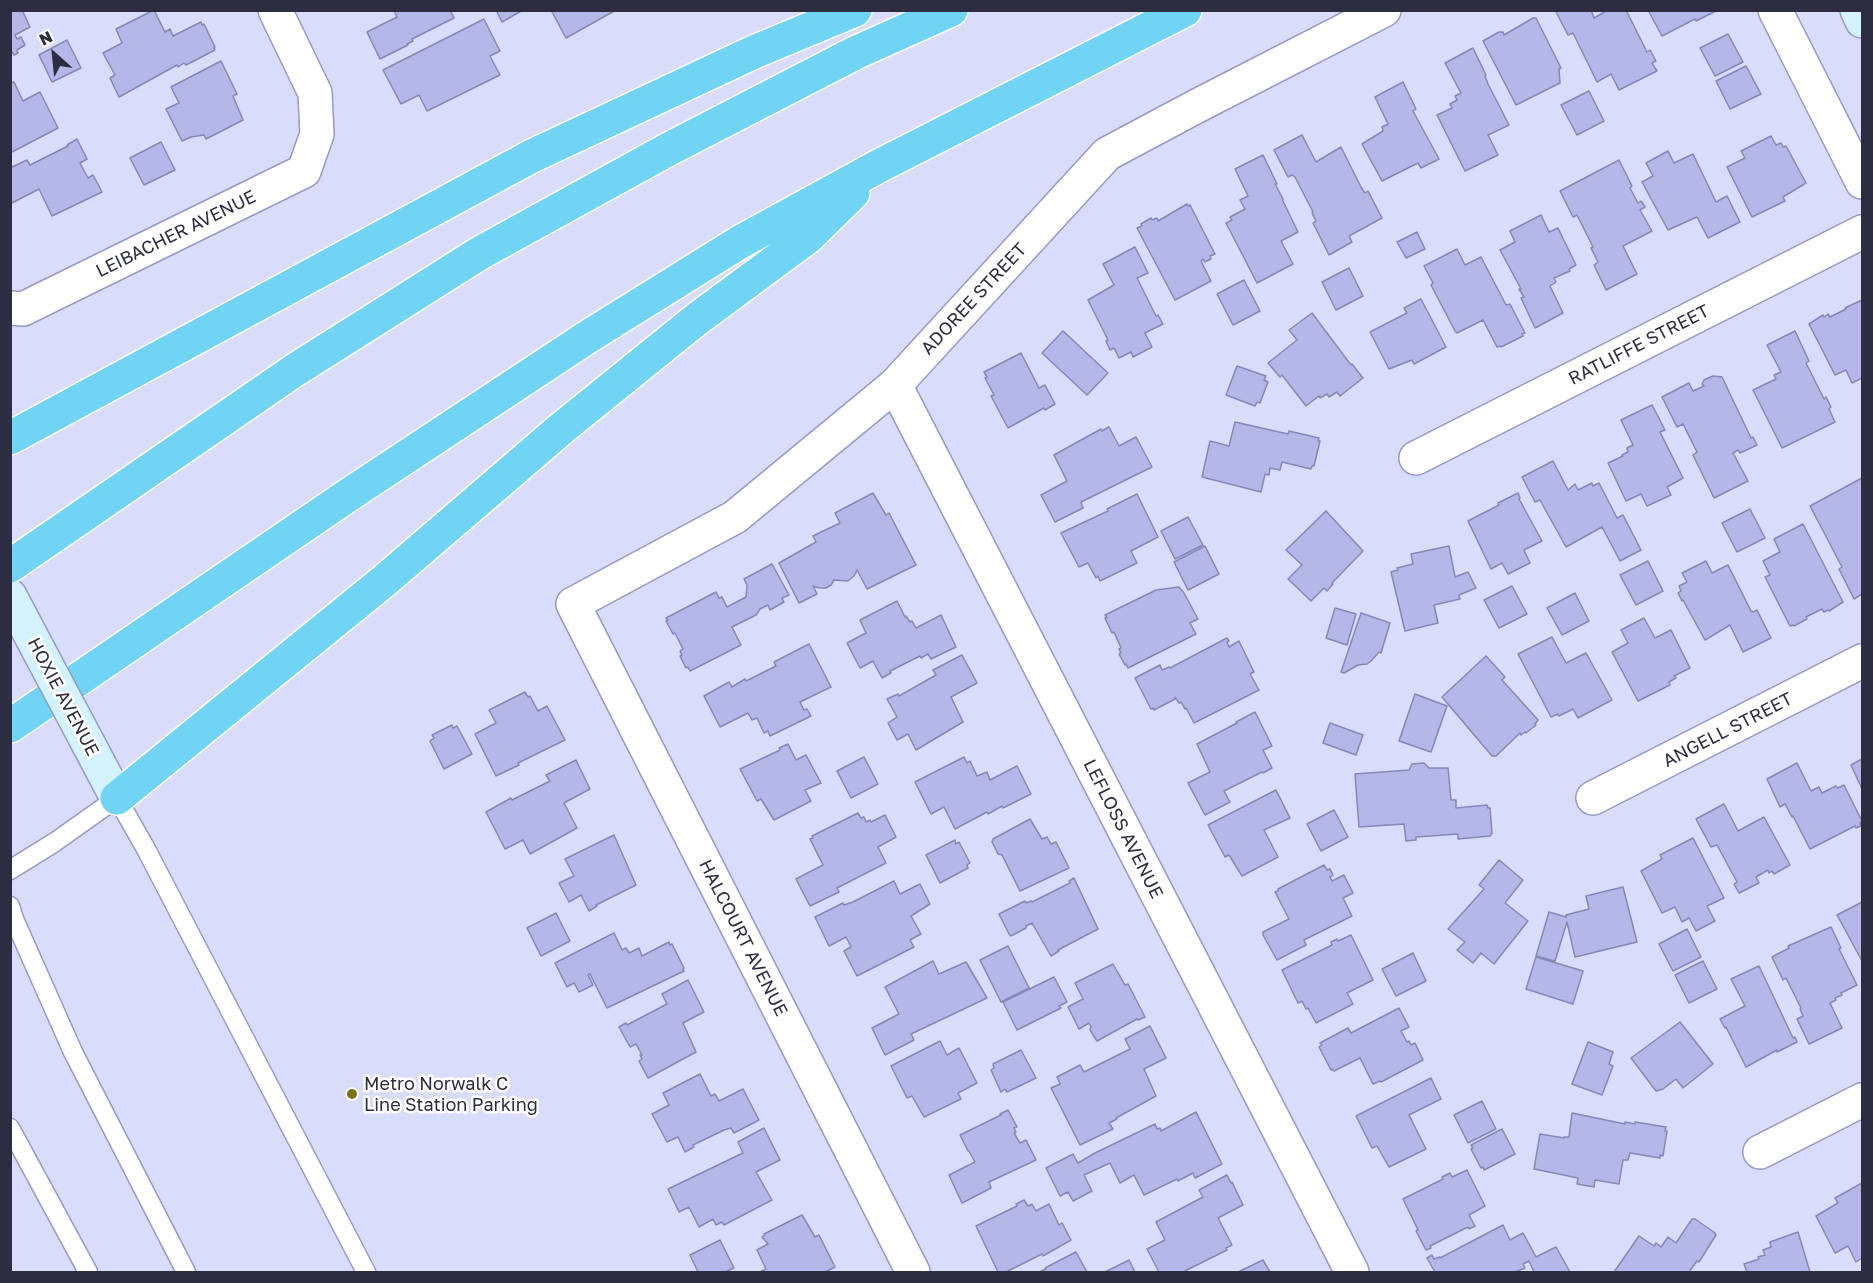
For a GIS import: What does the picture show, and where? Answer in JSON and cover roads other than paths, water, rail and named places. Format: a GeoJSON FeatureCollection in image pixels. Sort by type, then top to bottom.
{"type":"FeatureCollection","features":[{"type":"Feature","properties":{"kind":"highway"},"geometry":{"type":"LineString","coordinates":[[10,438],[532,156],[754,52],[855,10]]}},
{"type":"Feature","properties":{"kind":"highway"},"geometry":{"type":"LineString","coordinates":[[10,566],[295,370],[480,253],[669,149],[855,53],[951,10]]}},
{"type":"Feature","properties":{"kind":"highway"},"geometry":{"type":"LineString","coordinates":[[10,726],[350,494],[586,338],[740,242],[879,166],[1185,10]]}},
{"type":"Feature","properties":{"kind":"highway"},"geometry":{"type":"LineString","coordinates":[[117,798],[384,581],[562,428],[697,319],[808,237],[879,166]]}},
{"type":"Feature","properties":{"kind":"main road"},"geometry":{"type":"LineString","coordinates":[[1857,10],[1863,21]]}},
{"type":"Feature","properties":{"kind":"main road","name":"HOXIE AVENUE"},"geometry":{"type":"LineString","coordinates":[[10,596],[117,798]]}},
{"type":"Feature","properties":{"kind":"street","name":"LEIBACHER AVENUE"},"geometry":{"type":"LineString","coordinates":[[10,308],[22,309],[304,171],[316,134],[315,93],[275,10]]}},
{"type":"Feature","properties":{"kind":"street","name":"ADOREE STREET"},"geometry":{"type":"LineString","coordinates":[[573,604],[735,517],[895,385],[1107,154],[1384,10]]}},
{"type":"Feature","properties":{"kind":"street"},"geometry":{"type":"LineString","coordinates":[[1775,10],[1863,182]]}},
{"type":"Feature","properties":{"kind":"street","name":"RATLIFFE STREET"},"geometry":{"type":"LineString","coordinates":[[1416,458],[1863,232]]}},
{"type":"Feature","properties":{"kind":"street","name":"LEFLOSS AVENUE"},"geometry":{"type":"LineString","coordinates":[[895,385],[1352,1272]]}},
{"type":"Feature","properties":{"kind":"street","name":"HALCOURT AVENUE"},"geometry":{"type":"LineString","coordinates":[[573,604],[913,1272]]}},
{"type":"Feature","properties":{"kind":"street","name":"ANGELL STREET"},"geometry":{"type":"LineString","coordinates":[[1593,798],[1863,661]]}},
{"type":"Feature","properties":{"kind":"street"},"geometry":{"type":"LineString","coordinates":[[1761,1152],[1863,1100]]}},
{"type":"Feature","properties":{"kind":"lane"},"geometry":{"type":"LineString","coordinates":[[10,870],[55,842],[117,798],[146,849],[366,1272]]}},
{"type":"Feature","properties":{"kind":"lane"},"geometry":{"type":"LineString","coordinates":[[10,906],[73,1052],[186,1272]]}},
{"type":"Feature","properties":{"kind":"lane"},"geometry":{"type":"LineString","coordinates":[[10,1128],[88,1272]]}},
{"type":"Feature","properties":{"kind":"place","name":"Metro Norwalk C Line Station Parking"},"geometry":{"type":"Point","coordinates":[352,1094]}}]}
